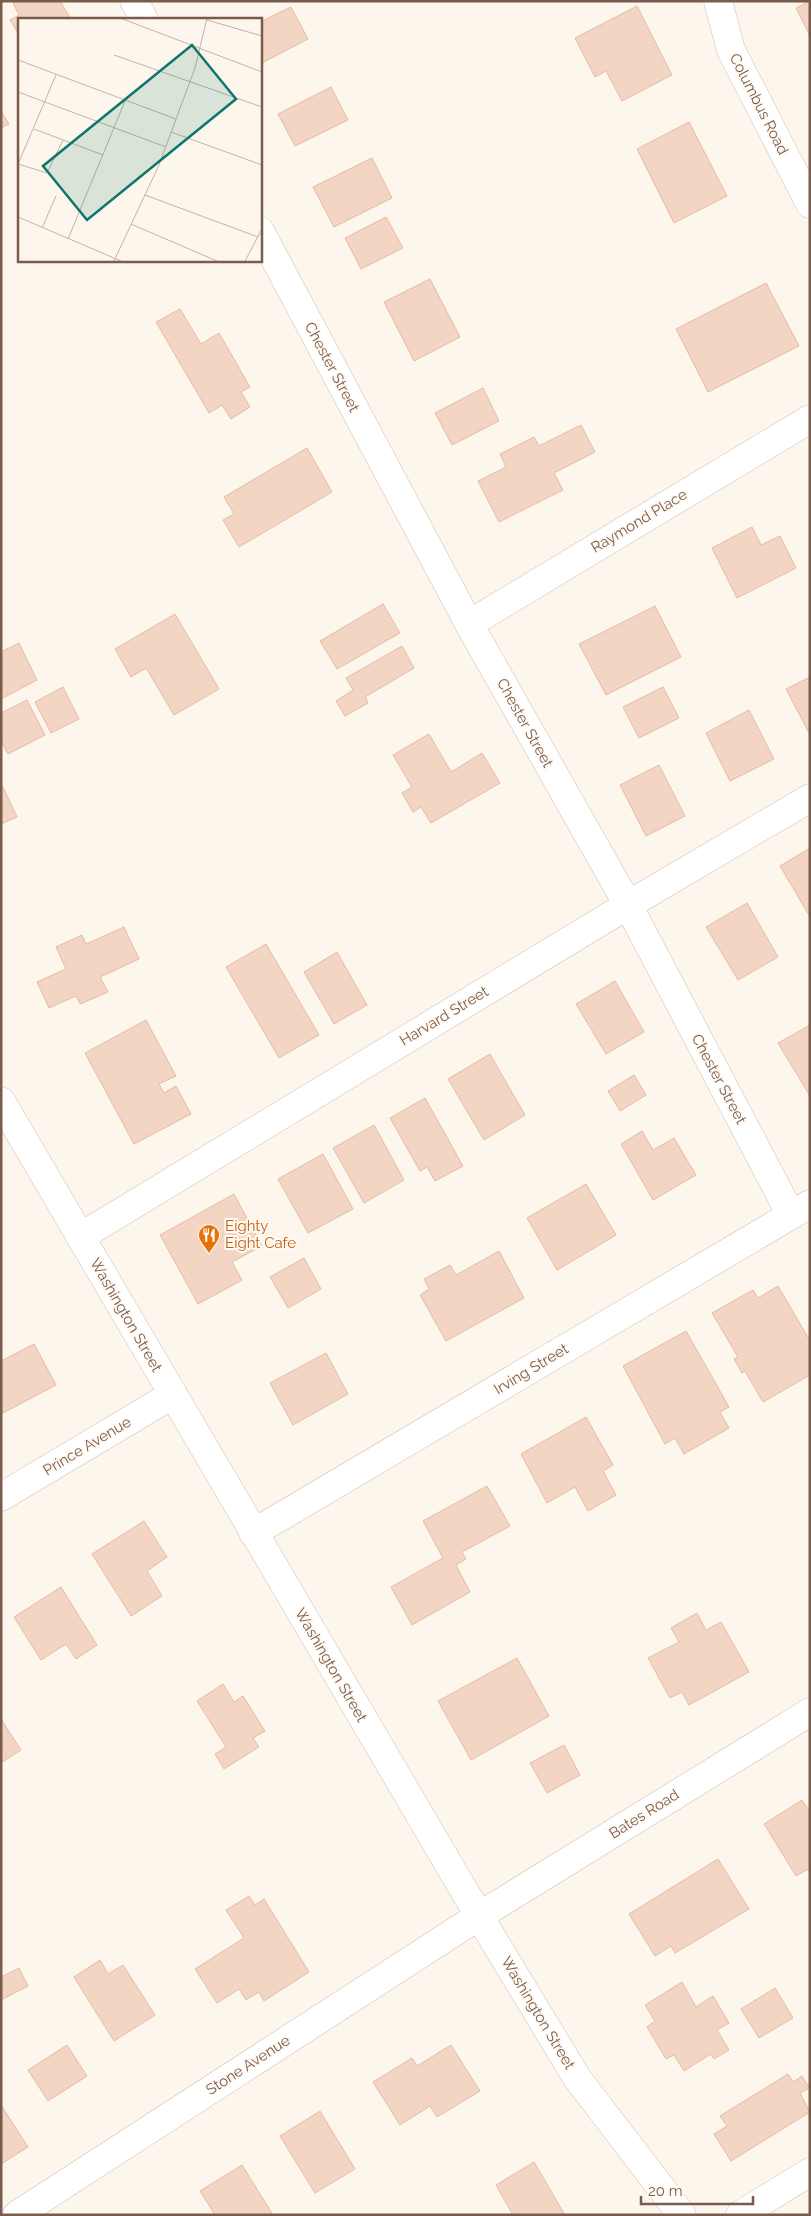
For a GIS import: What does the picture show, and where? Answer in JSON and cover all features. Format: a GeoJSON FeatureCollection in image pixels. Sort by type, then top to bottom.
{"type":"FeatureCollection","features":[{"type":"Feature","properties":{"kind":"street"},"geometry":{"type":"LineString","coordinates":[[134,1],[143,18]]}},
{"type":"Feature","properties":{"kind":"street","name":"Columbus Road"},"geometry":{"type":"LineString","coordinates":[[718,1],[731,50],[810,204]]}},
{"type":"Feature","properties":{"kind":"street","name":"Chester Street"},"geometry":{"type":"LineString","coordinates":[[261,232],[468,624],[801,1210]]}},
{"type":"Feature","properties":{"kind":"street","name":"Raymond Place"},"geometry":{"type":"LineString","coordinates":[[468,624],[810,419]]}},
{"type":"Feature","properties":{"kind":"street","name":"Harvard Street"},"geometry":{"type":"LineString","coordinates":[[80,1237],[628,905],[810,798]]}},
{"type":"Feature","properties":{"kind":"street","name":"Washington Street"},"geometry":{"type":"LineString","coordinates":[[1,1101],[253,1533],[577,2078],[682,2215]]}},
{"type":"Feature","properties":{"kind":"street","name":"Irving Street"},"geometry":{"type":"LineString","coordinates":[[253,1533],[801,1210]]}},
{"type":"Feature","properties":{"kind":"street","name":"Prince Avenue"},"geometry":{"type":"LineString","coordinates":[[1,1496],[172,1395]]}},
{"type":"Feature","properties":{"kind":"street","name":"Bates Road"},"geometry":{"type":"LineString","coordinates":[[479,1916],[810,1712]]}},
{"type":"Feature","properties":{"kind":"street","name":"Stone Avenue"},"geometry":{"type":"LineString","coordinates":[[17,2215],[479,1916]]}},
{"type":"Feature","properties":{"kind":"street"},"geometry":{"type":"LineString","coordinates":[[740,2215],[810,2172]]}},
{"type":"Feature","properties":{"kind":"building"},"geometry":{"type":"Polygon","coordinates":[[[16,1],[60,1],[70,18],[18,18],[18,33],[10,20],[19,15],[13,3],[16,1]]]}},
{"type":"Feature","properties":{"kind":"building"},"geometry":{"type":"Polygon","coordinates":[[[810,1],[810,36],[796,8],[810,1]]]}},
{"type":"Feature","properties":{"kind":"building"},"geometry":{"type":"Polygon","coordinates":[[[637,6],[672,75],[622,101],[606,71],[595,77],[575,38],[637,6]]]}},
{"type":"Feature","properties":{"kind":"building"},"geometry":{"type":"Polygon","coordinates":[[[291,7],[308,39],[261,63],[261,22],[291,7]]]}},
{"type":"Feature","properties":{"kind":"building"},"geometry":{"type":"Polygon","coordinates":[[[331,87],[348,120],[295,146],[278,114],[331,87]]]}},
{"type":"Feature","properties":{"kind":"building"},"geometry":{"type":"Polygon","coordinates":[[[1,111],[9,124],[1,128],[1,111]]]}},
{"type":"Feature","properties":{"kind":"building"},"geometry":{"type":"Polygon","coordinates":[[[689,122],[727,196],[674,223],[637,149],[689,122]]]}},
{"type":"Feature","properties":{"kind":"building"},"geometry":{"type":"Polygon","coordinates":[[[372,158],[392,198],[334,227],[313,187],[372,158]]]}},
{"type":"Feature","properties":{"kind":"building"},"geometry":{"type":"Polygon","coordinates":[[[386,217],[403,248],[361,269],[345,238],[386,217]]]}},
{"type":"Feature","properties":{"kind":"building"},"geometry":{"type":"Polygon","coordinates":[[[430,279],[460,337],[414,361],[384,302],[430,279]]]}},
{"type":"Feature","properties":{"kind":"building"},"geometry":{"type":"Polygon","coordinates":[[[766,283],[799,346],[708,392],[676,329],[766,283]]]}},
{"type":"Feature","properties":{"kind":"building"},"geometry":{"type":"Polygon","coordinates":[[[180,309],[201,344],[219,333],[250,387],[241,392],[250,407],[231,419],[222,405],[209,413],[156,322],[180,309]]]}},
{"type":"Feature","properties":{"kind":"building"},"geometry":{"type":"Polygon","coordinates":[[[483,388],[499,421],[452,445],[435,413],[483,388]]]}},
{"type":"Feature","properties":{"kind":"building"},"geometry":{"type":"Polygon","coordinates":[[[581,425],[595,452],[554,473],[563,490],[499,522],[478,481],[506,467],[500,454],[534,437],[539,446],[581,425]]]}},
{"type":"Feature","properties":{"kind":"building"},"geometry":{"type":"Polygon","coordinates":[[[307,448],[332,492],[239,547],[223,520],[234,514],[224,497],[307,448]]]}},
{"type":"Feature","properties":{"kind":"building"},"geometry":{"type":"Polygon","coordinates":[[[752,527],[761,545],[780,536],[796,568],[737,598],[712,548],[752,527]]]}},
{"type":"Feature","properties":{"kind":"building"},"geometry":{"type":"Polygon","coordinates":[[[383,604],[400,633],[337,669],[320,641],[383,604]]]}},
{"type":"Feature","properties":{"kind":"building"},"geometry":{"type":"Polygon","coordinates":[[[655,606],[681,657],[606,695],[579,644],[655,606]]]}},
{"type":"Feature","properties":{"kind":"building"},"geometry":{"type":"Polygon","coordinates":[[[175,614],[219,689],[174,715],[146,668],[131,677],[115,649],[175,614]]]}},
{"type":"Feature","properties":{"kind":"building"},"geometry":{"type":"Polygon","coordinates":[[[19,643],[37,680],[1,699],[1,652],[19,643]]]}},
{"type":"Feature","properties":{"kind":"building"},"geometry":{"type":"Polygon","coordinates":[[[402,646],[414,668],[365,697],[368,703],[345,716],[336,701],[353,690],[346,678],[402,646]]]}},
{"type":"Feature","properties":{"kind":"building"},"geometry":{"type":"Polygon","coordinates":[[[810,677],[810,733],[809,733],[786,689],[810,677]]]}},
{"type":"Feature","properties":{"kind":"building"},"geometry":{"type":"Polygon","coordinates":[[[63,687],[79,719],[51,733],[35,702],[63,687]]]}},
{"type":"Feature","properties":{"kind":"building"},"geometry":{"type":"Polygon","coordinates":[[[663,687],[679,718],[639,738],[623,707],[663,687]]]}},
{"type":"Feature","properties":{"kind":"building"},"geometry":{"type":"Polygon","coordinates":[[[27,700],[45,735],[8,754],[1,741],[1,713],[27,700]]]}},
{"type":"Feature","properties":{"kind":"building"},"geometry":{"type":"Polygon","coordinates":[[[749,710],[774,759],[730,781],[706,733],[749,710]]]}},
{"type":"Feature","properties":{"kind":"building"},"geometry":{"type":"Polygon","coordinates":[[[429,734],[451,772],[482,753],[500,783],[431,823],[421,807],[413,812],[402,793],[412,787],[393,755],[429,734]]]}},
{"type":"Feature","properties":{"kind":"building"},"geometry":{"type":"Polygon","coordinates":[[[659,765],[685,816],[646,836],[620,785],[659,765]]]}},
{"type":"Feature","properties":{"kind":"building"},"geometry":{"type":"Polygon","coordinates":[[[1,783],[17,817],[1,824],[1,783]]]}},
{"type":"Feature","properties":{"kind":"building"},"geometry":{"type":"Polygon","coordinates":[[[810,848],[810,917],[780,866],[810,848]]]}},
{"type":"Feature","properties":{"kind":"building"},"geometry":{"type":"Polygon","coordinates":[[[747,903],[778,957],[738,980],[706,927],[747,903]]]}},
{"type":"Feature","properties":{"kind":"building"},"geometry":{"type":"Polygon","coordinates":[[[124,927],[139,959],[100,977],[108,992],[80,1004],[76,996],[49,1008],[37,982],[66,969],[56,947],[82,935],[86,944],[124,927]]]}},
{"type":"Feature","properties":{"kind":"building"},"geometry":{"type":"Polygon","coordinates":[[[266,944],[319,1035],[279,1058],[226,967],[266,944]]]}},
{"type":"Feature","properties":{"kind":"building"},"geometry":{"type":"Polygon","coordinates":[[[337,952],[367,1005],[334,1024],[304,972],[337,952]]]}},
{"type":"Feature","properties":{"kind":"building"},"geometry":{"type":"Polygon","coordinates":[[[615,981],[644,1032],[606,1054],[576,1004],[615,981]]]}},
{"type":"Feature","properties":{"kind":"building"},"geometry":{"type":"Polygon","coordinates":[[[146,1020],[176,1076],[159,1084],[164,1093],[176,1086],[191,1114],[134,1144],[85,1053],[146,1020]]]}},
{"type":"Feature","properties":{"kind":"building"},"geometry":{"type":"Polygon","coordinates":[[[810,1025],[810,1096],[778,1043],[810,1025]]]}},
{"type":"Feature","properties":{"kind":"building"},"geometry":{"type":"Polygon","coordinates":[[[490,1054],[525,1115],[484,1140],[448,1079],[490,1054]]]}},
{"type":"Feature","properties":{"kind":"building"},"geometry":{"type":"Polygon","coordinates":[[[634,1075],[646,1095],[620,1111],[608,1091],[634,1075]]]}},
{"type":"Feature","properties":{"kind":"building"},"geometry":{"type":"Polygon","coordinates":[[[425,1098],[463,1166],[435,1181],[427,1167],[420,1171],[390,1118],[425,1098]]]}},
{"type":"Feature","properties":{"kind":"building"},"geometry":{"type":"Polygon","coordinates":[[[374,1125],[404,1180],[364,1203],[333,1148],[374,1125]]]}},
{"type":"Feature","properties":{"kind":"building"},"geometry":{"type":"Polygon","coordinates":[[[642,1131],[653,1150],[674,1138],[696,1175],[653,1200],[621,1144],[642,1131]]]}},
{"type":"Feature","properties":{"kind":"building"},"geometry":{"type":"Polygon","coordinates":[[[323,1154],[353,1209],[308,1233],[278,1179],[323,1154]]]}},
{"type":"Feature","properties":{"kind":"building"},"geometry":{"type":"Polygon","coordinates":[[[586,1184],[616,1235],[557,1270],[527,1218],[586,1184]]]}},
{"type":"Feature","properties":{"kind":"building","name":"Eighty Eight Cafe"},"geometry":{"type":"Polygon","coordinates":[[[234,1194],[262,1246],[232,1262],[242,1280],[198,1304],[160,1235],[234,1194]]]}},
{"type":"Feature","properties":{"kind":"building"},"geometry":{"type":"Polygon","coordinates":[[[499,1251],[524,1298],[446,1341],[420,1295],[429,1289],[424,1279],[450,1265],[456,1275],[499,1251]]]}},
{"type":"Feature","properties":{"kind":"building"},"geometry":{"type":"Polygon","coordinates":[[[304,1258],[321,1289],[288,1308],[270,1277],[304,1258]]]}},
{"type":"Feature","properties":{"kind":"building"},"geometry":{"type":"Polygon","coordinates":[[[778,1286],[810,1341],[810,1375],[763,1402],[745,1371],[742,1373],[734,1359],[738,1357],[712,1313],[753,1290],[758,1298],[778,1286]]]}},
{"type":"Feature","properties":{"kind":"building"},"geometry":{"type":"Polygon","coordinates":[[[686,1331],[729,1407],[720,1412],[729,1428],[684,1454],[675,1438],[665,1444],[623,1366],[686,1331]]]}},
{"type":"Feature","properties":{"kind":"building"},"geometry":{"type":"Polygon","coordinates":[[[34,1344],[56,1385],[1,1414],[1,1361],[34,1344]]]}},
{"type":"Feature","properties":{"kind":"building"},"geometry":{"type":"Polygon","coordinates":[[[326,1353],[348,1394],[293,1425],[270,1383],[326,1353]]]}},
{"type":"Feature","properties":{"kind":"building"},"geometry":{"type":"Polygon","coordinates":[[[586,1417],[613,1465],[603,1471],[616,1495],[588,1511],[575,1487],[547,1503],[521,1454],[586,1417]]]}},
{"type":"Feature","properties":{"kind":"building"},"geometry":{"type":"Polygon","coordinates":[[[487,1486],[510,1526],[462,1552],[466,1559],[456,1565],[470,1592],[412,1625],[391,1587],[443,1558],[423,1521],[487,1486]]]}},
{"type":"Feature","properties":{"kind":"building"},"geometry":{"type":"Polygon","coordinates":[[[144,1521],[167,1557],[147,1571],[162,1596],[131,1616],[92,1554],[144,1521]]]}},
{"type":"Feature","properties":{"kind":"building"},"geometry":{"type":"Polygon","coordinates":[[[61,1587],[97,1645],[76,1659],[66,1644],[41,1660],[14,1617],[61,1587]]]}},
{"type":"Feature","properties":{"kind":"building"},"geometry":{"type":"Polygon","coordinates":[[[697,1613],[706,1630],[721,1622],[749,1672],[689,1705],[682,1692],[670,1698],[648,1658],[679,1642],[671,1628],[697,1613]]]}},
{"type":"Feature","properties":{"kind":"building"},"geometry":{"type":"Polygon","coordinates":[[[517,1658],[549,1716],[471,1760],[438,1701],[517,1658]]]}},
{"type":"Feature","properties":{"kind":"building"},"geometry":{"type":"Polygon","coordinates":[[[223,1684],[234,1702],[243,1696],[265,1731],[253,1738],[259,1747],[224,1769],[215,1754],[226,1747],[197,1701],[223,1684]]]}},
{"type":"Feature","properties":{"kind":"building"},"geometry":{"type":"Polygon","coordinates":[[[1,1719],[21,1750],[1,1763],[1,1719]]]}},
{"type":"Feature","properties":{"kind":"building"},"geometry":{"type":"Polygon","coordinates":[[[564,1745],[580,1775],[547,1793],[530,1763],[564,1745]]]}},
{"type":"Feature","properties":{"kind":"building"},"geometry":{"type":"Polygon","coordinates":[[[802,1800],[810,1812],[810,1868],[796,1876],[764,1824],[802,1800]]]}},
{"type":"Feature","properties":{"kind":"building"},"geometry":{"type":"Polygon","coordinates":[[[718,1859],[749,1909],[675,1953],[671,1946],[655,1956],[629,1914],[718,1859]]]}},
{"type":"Feature","properties":{"kind":"building"},"geometry":{"type":"Polygon","coordinates":[[[249,1896],[255,1905],[264,1899],[309,1972],[264,2001],[259,1992],[246,2000],[239,1989],[217,2003],[195,1969],[244,1938],[226,1910],[249,1896]]]}},
{"type":"Feature","properties":{"kind":"building"},"geometry":{"type":"Polygon","coordinates":[[[100,1960],[108,1974],[123,1965],[155,2015],[114,2041],[74,1977],[100,1960]]]}},
{"type":"Feature","properties":{"kind":"building"},"geometry":{"type":"Polygon","coordinates":[[[19,1968],[28,1986],[1,2000],[1,1977],[19,1968]]]}},
{"type":"Feature","properties":{"kind":"building"},"geometry":{"type":"Polygon","coordinates":[[[682,1982],[696,2007],[713,1996],[729,2023],[717,2030],[729,2050],[714,2059],[711,2054],[684,2071],[674,2055],[666,2059],[647,2027],[655,2021],[645,2005],[682,1982]]]}},
{"type":"Feature","properties":{"kind":"building"},"geometry":{"type":"Polygon","coordinates":[[[775,1988],[793,2018],[759,2038],[741,2009],[775,1988]]]}},
{"type":"Feature","properties":{"kind":"building"},"geometry":{"type":"Polygon","coordinates":[[[67,2045],[87,2076],[48,2101],[28,2070],[67,2045]]]}},
{"type":"Feature","properties":{"kind":"building"},"geometry":{"type":"Polygon","coordinates":[[[451,2045],[480,2091],[437,2117],[430,2106],[400,2125],[373,2082],[412,2058],[417,2066],[451,2045]]]}},
{"type":"Feature","properties":{"kind":"building"},"geometry":{"type":"Polygon","coordinates":[[[788,2074],[793,2082],[802,2076],[809,2088],[800,2093],[810,2112],[731,2161],[714,2134],[727,2126],[720,2116],[788,2074]]]}},
{"type":"Feature","properties":{"kind":"building"},"geometry":{"type":"Polygon","coordinates":[[[1,2105],[28,2147],[1,2164],[1,2105]]]}},
{"type":"Feature","properties":{"kind":"building"},"geometry":{"type":"Polygon","coordinates":[[[320,2111],[355,2169],[315,2193],[280,2136],[320,2111]]]}},
{"type":"Feature","properties":{"kind":"building"},"geometry":{"type":"Polygon","coordinates":[[[534,2162],[565,2215],[513,2215],[496,2185],[534,2162]]]}},
{"type":"Feature","properties":{"kind":"building"},"geometry":{"type":"Polygon","coordinates":[[[242,2165],[273,2215],[215,2215],[200,2191],[242,2165]]]}},
{"type":"Feature","properties":{"kind":"place","name":"Eighty Eight Cafe"},"geometry":{"type":"Point","coordinates":[209,1254]}}]}
